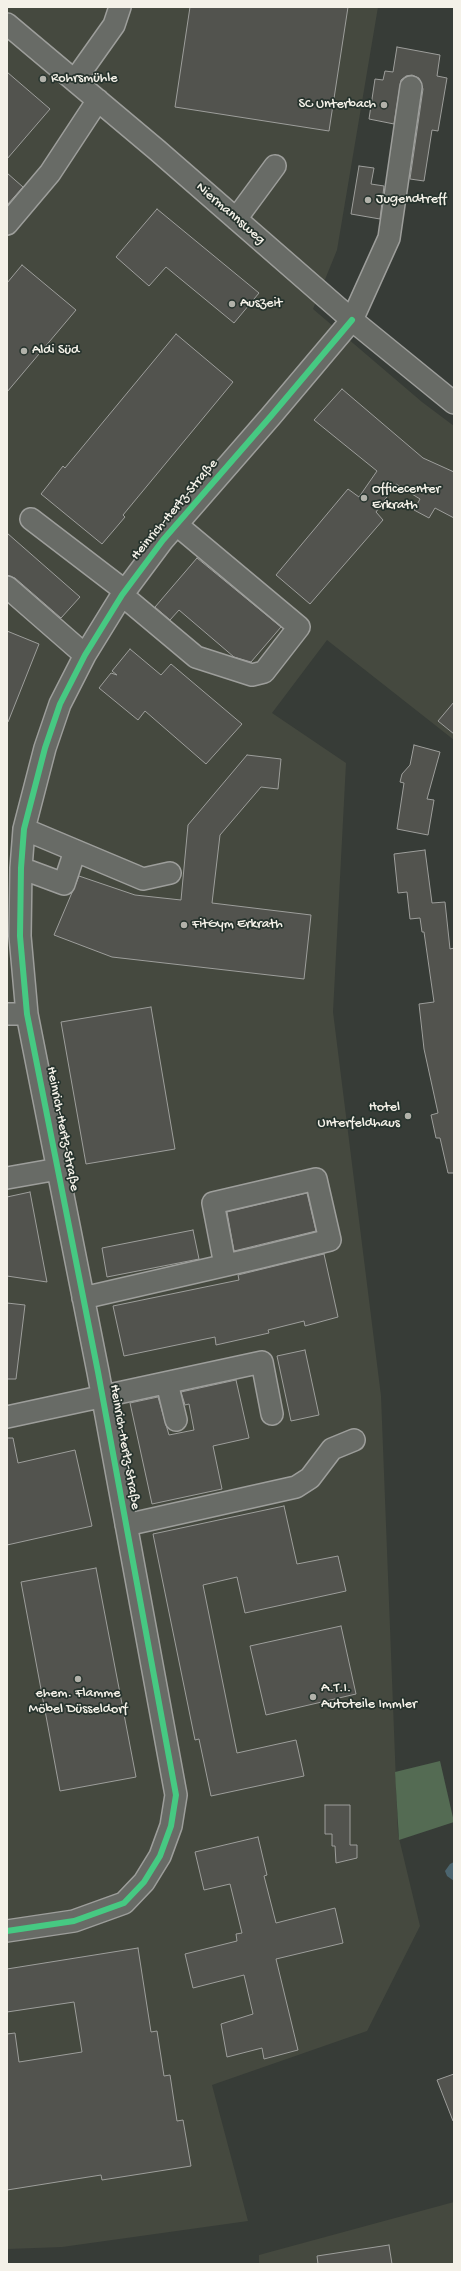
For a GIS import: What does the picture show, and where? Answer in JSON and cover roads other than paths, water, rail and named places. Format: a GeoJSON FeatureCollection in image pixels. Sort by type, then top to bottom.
{"type":"FeatureCollection","features":[{"type":"Feature","properties":{"kind":"street"},"geometry":{"type":"LineString","coordinates":[[75,80],[114,25],[120,7]]}},
{"type":"Feature","properties":{"kind":"street","name":"Niermannsweg"},"geometry":{"type":"LineString","coordinates":[[7,24],[75,80],[352,320],[454,403]]}},
{"type":"Feature","properties":{"kind":"street","name":"Heinrich-Hertz-Straße"},"geometry":{"type":"LineString","coordinates":[[7,1931],[74,1921],[124,1903],[144,1882],[160,1856],[171,1826],[176,1794],[58,1169],[17,1014],[21,868],[18,838],[47,740],[60,704],[85,654],[124,593],[177,525],[352,320],[389,238],[411,87]]}},
{"type":"Feature","properties":{"kind":"street"},"geometry":{"type":"LineString","coordinates":[[7,224],[50,173],[98,100]]}},
{"type":"Feature","properties":{"kind":"street"},"geometry":{"type":"LineString","coordinates":[[236,219],[275,166]]}},
{"type":"Feature","properties":{"kind":"street"},"geometry":{"type":"LineString","coordinates":[[31,519],[124,593],[196,657],[252,676],[264,672],[299,627],[177,525]]}},
{"type":"Feature","properties":{"kind":"street"},"geometry":{"type":"LineString","coordinates":[[7,587],[85,654]]}},
{"type":"Feature","properties":{"kind":"street"},"geometry":{"type":"LineString","coordinates":[[18,838],[75,851],[143,879],[170,873]]}},
{"type":"Feature","properties":{"kind":"street"},"geometry":{"type":"LineString","coordinates":[[21,868],[64,884],[75,851]]}},
{"type":"Feature","properties":{"kind":"street"},"geometry":{"type":"LineString","coordinates":[[7,1178],[58,1169]]}},
{"type":"Feature","properties":{"kind":"street"},"geometry":{"type":"LineString","coordinates":[[83,1298],[226,1265],[330,1240],[316,1179],[213,1203],[226,1265]]}},
{"type":"Feature","properties":{"kind":"street"},"geometry":{"type":"LineString","coordinates":[[7,1417],[262,1362],[272,1414]]}},
{"type":"Feature","properties":{"kind":"street"},"geometry":{"type":"LineString","coordinates":[[168,1383],[176,1420]]}},
{"type":"Feature","properties":{"kind":"street"},"geometry":{"type":"LineString","coordinates":[[126,1524],[296,1487],[310,1478],[332,1449],[354,1440]]}},
{"type":"Feature","properties":{"kind":"water"},"geometry":{"type":"Polygon","coordinates":[[[454,1862],[454,1881],[447,1876],[445,1871],[450,1864],[454,1862]]]}},
{"type":"Feature","properties":{"kind":"place","name":"Rohrsmühle"},"geometry":{"type":"Point","coordinates":[43,79]}},
{"type":"Feature","properties":{"kind":"place","name":"SC Unterbach"},"geometry":{"type":"Point","coordinates":[384,105]}},
{"type":"Feature","properties":{"kind":"place","name":"Jugendtreff"},"geometry":{"type":"Point","coordinates":[368,200]}},
{"type":"Feature","properties":{"kind":"place","name":"Auszeit"},"geometry":{"type":"Point","coordinates":[232,304]}},
{"type":"Feature","properties":{"kind":"place","name":"Aldi Süd"},"geometry":{"type":"Point","coordinates":[24,351]}},
{"type":"Feature","properties":{"kind":"place","name":"Officecenter Erkrath"},"geometry":{"type":"Point","coordinates":[364,498]}},
{"type":"Feature","properties":{"kind":"place","name":"FitGym Erkrath"},"geometry":{"type":"Point","coordinates":[184,925]}},
{"type":"Feature","properties":{"kind":"place","name":"Hotel Unterfeldhaus"},"geometry":{"type":"Point","coordinates":[408,1116]}},
{"type":"Feature","properties":{"kind":"place","name":"ehem. Flamme Möbel Düsseldorf"},"geometry":{"type":"Point","coordinates":[78,1679]}},
{"type":"Feature","properties":{"kind":"place","name":"A.T.I. Autoteile Immler"},"geometry":{"type":"Point","coordinates":[313,1697]}}]}
